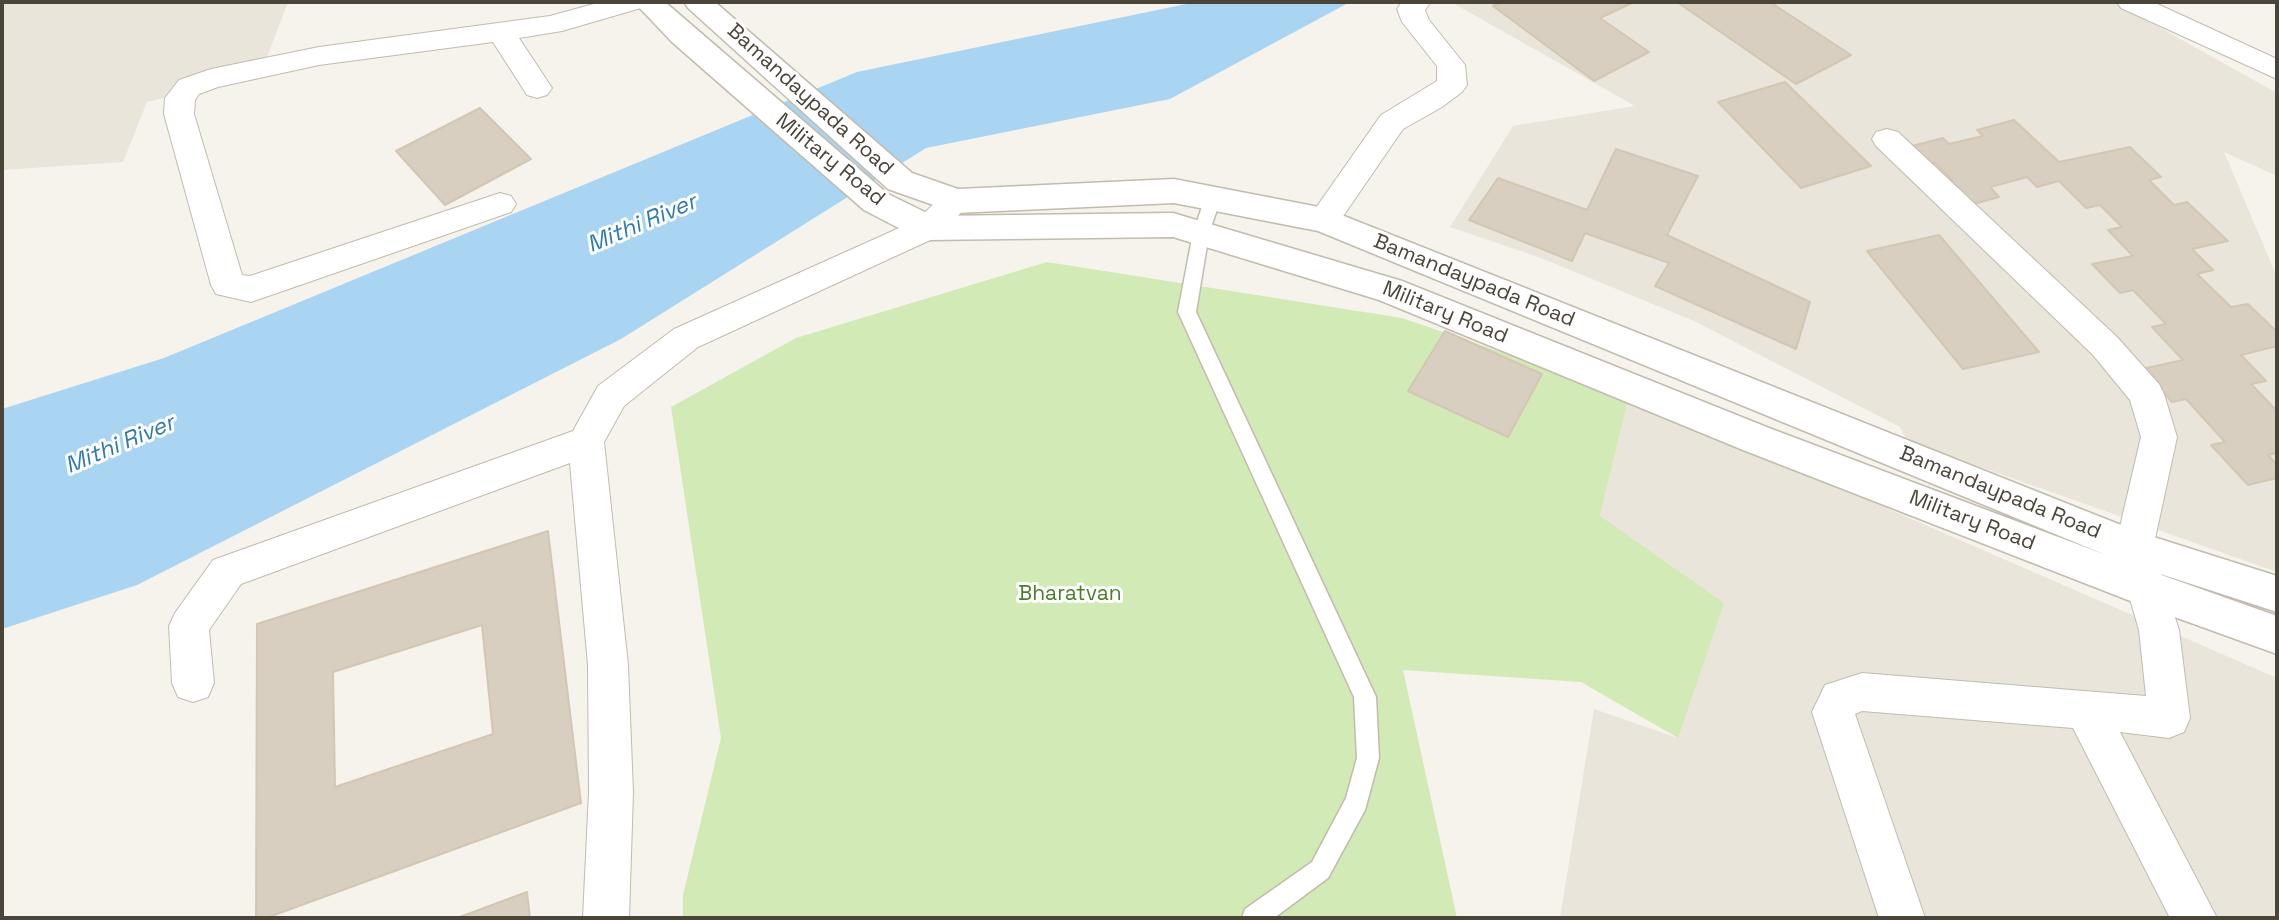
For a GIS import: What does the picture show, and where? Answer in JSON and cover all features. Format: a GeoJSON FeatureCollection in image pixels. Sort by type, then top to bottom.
{"type":"FeatureCollection","features":[{"type":"Feature","properties":{"kind":"street"},"geometry":{"type":"LineString","coordinates":[[500,204],[251,289],[229,285],[179,114],[180,98],[189,87],[211,79],[319,56],[552,26],[631,2]]}},
{"type":"Feature","properties":{"kind":"street","name":"Military Road"},"geometry":{"type":"LineString","coordinates":[[648,2],[682,35],[888,192],[928,228],[1174,225],[1390,290],[1845,473],[2148,589],[2277,635]]}},
{"type":"Feature","properties":{"kind":"street"},"geometry":{"type":"LineString","coordinates":[[1324,220],[1391,122],[1432,100],[1452,85],[1451,65],[1416,22],[1411,9],[1417,2]]}},
{"type":"Feature","properties":{"kind":"street"},"geometry":{"type":"LineString","coordinates":[[2131,2],[2277,70]]}},
{"type":"Feature","properties":{"kind":"street","name":"Bamandaypada Road"},"geometry":{"type":"LineString","coordinates":[[709,11],[888,192],[956,201],[1174,191],[1324,220],[2134,548],[2277,594]]}},
{"type":"Feature","properties":{"kind":"street"},"geometry":{"type":"LineString","coordinates":[[502,32],[537,88]]}},
{"type":"Feature","properties":{"kind":"street"},"geometry":{"type":"LineString","coordinates":[[1887,139],[2105,346],[2146,394],[2160,437],[2134,548],[2159,630],[2169,718],[1863,692],[1840,699],[1833,712],[1902,918]]}},
{"type":"Feature","properties":{"kind":"street"},"geometry":{"type":"LineString","coordinates":[[606,918],[611,792],[608,665],[586,442],[611,396],[686,338],[928,228],[956,201]]}},
{"type":"Feature","properties":{"kind":"street"},"geometry":{"type":"LineString","coordinates":[[1845,473],[1854,434]]}},
{"type":"Feature","properties":{"kind":"street"},"geometry":{"type":"LineString","coordinates":[[193,683],[189,626],[227,572],[586,442]]}},
{"type":"Feature","properties":{"kind":"street"},"geometry":{"type":"LineString","coordinates":[[2085,709],[2194,918]]}},
{"type":"Feature","properties":{"kind":"lane"},"geometry":{"type":"LineString","coordinates":[[1213,198],[1201,233],[1187,312],[1365,697],[1368,758],[1357,802],[1320,870],[1254,918]]}},
{"type":"Feature","properties":{"kind":"shaded area"},"geometry":{"type":"Polygon","coordinates":[[[2,2],[288,2],[261,73],[147,102],[123,162],[2,170],[2,2]]]}},
{"type":"Feature","properties":{"kind":"shaded area"},"geometry":{"type":"Polygon","coordinates":[[[1451,2],[2114,2],[2277,93],[2277,176],[2224,152],[2277,277],[2277,572],[1907,441],[1900,427],[1694,321],[1541,258],[1450,227],[1513,126],[1635,106],[1451,2]]]}},
{"type":"Feature","properties":{"kind":"shaded area"},"geometry":{"type":"Polygon","coordinates":[[[1629,396],[2277,678],[2277,918],[1560,918],[1594,709],[1678,738],[1600,516],[1629,396]]]}},
{"type":"Feature","properties":{"kind":"green space","name":"Bharatvan"},"geometry":{"type":"Polygon","coordinates":[[[1047,262],[1402,318],[1629,396],[1600,516],[1724,603],[1678,738],[1581,682],[1403,670],[1457,918],[683,918],[683,895],[721,738],[671,407],[796,338],[1047,262]]]}},
{"type":"Feature","properties":{"kind":"water","name":"Mithi River"},"geometry":{"type":"Polygon","coordinates":[[[1196,2],[1350,2],[1170,99],[926,148],[621,339],[137,585],[2,629],[2,409],[164,358],[857,72],[1196,2]]]}},
{"type":"Feature","properties":{"kind":"building"},"geometry":{"type":"Polygon","coordinates":[[[1503,2],[1634,2],[1600,18],[1649,52],[1594,81],[1493,6],[1503,2]]]}},
{"type":"Feature","properties":{"kind":"building"},"geometry":{"type":"Polygon","coordinates":[[[1677,2],[1770,2],[1851,55],[1796,84],[1677,2]]]}},
{"type":"Feature","properties":{"kind":"building"},"geometry":{"type":"Polygon","coordinates":[[[1785,82],[1871,166],[1801,188],[1718,102],[1785,82]]]}},
{"type":"Feature","properties":{"kind":"building"},"geometry":{"type":"Polygon","coordinates":[[[480,108],[531,159],[445,205],[396,151],[480,108]]]}},
{"type":"Feature","properties":{"kind":"building"},"geometry":{"type":"Polygon","coordinates":[[[2014,120],[2059,162],[2130,147],[2161,177],[2149,180],[2174,205],[2187,202],[2228,241],[2192,249],[2213,270],[2197,274],[2231,307],[2248,304],[2277,332],[2277,346],[2241,355],[2266,381],[2251,384],[2277,411],[2277,453],[2268,455],[2277,465],[2277,478],[2248,485],[2211,445],[2225,442],[2186,399],[2172,402],[2142,369],[2183,360],[2152,327],[2166,324],[2133,290],[2120,293],[2092,264],[2133,256],[2108,230],[2122,227],[2100,205],[2086,208],[2059,181],[2037,187],[2027,177],[1990,187],[1999,197],[1959,208],[1936,184],[1952,180],[1935,163],[1919,167],[1901,149],[1943,138],[1949,144],[1983,136],[1977,130],[2014,120]]]}},
{"type":"Feature","properties":{"kind":"building"},"geometry":{"type":"Polygon","coordinates":[[[1616,149],[1698,176],[1667,235],[1810,302],[1796,349],[1655,286],[1669,263],[1585,233],[1572,261],[1469,220],[1498,178],[1587,210],[1616,149]]]}},
{"type":"Feature","properties":{"kind":"building"},"geometry":{"type":"Polygon","coordinates":[[[1939,235],[2039,352],[1963,369],[1867,251],[1939,235]]]}},
{"type":"Feature","properties":{"kind":"building"},"geometry":{"type":"Polygon","coordinates":[[[1445,331],[1542,374],[1508,437],[1408,391],[1445,331]]]}},
{"type":"Feature","properties":{"kind":"building"},"geometry":{"type":"Polygon","coordinates":[[[548,531],[581,803],[266,918],[256,918],[257,624],[548,531]],[[482,625],[333,672],[335,787],[493,734],[482,625]]]}},
{"type":"Feature","properties":{"kind":"building"},"geometry":{"type":"Polygon","coordinates":[[[527,892],[530,918],[457,918],[527,892]]]}}]}
